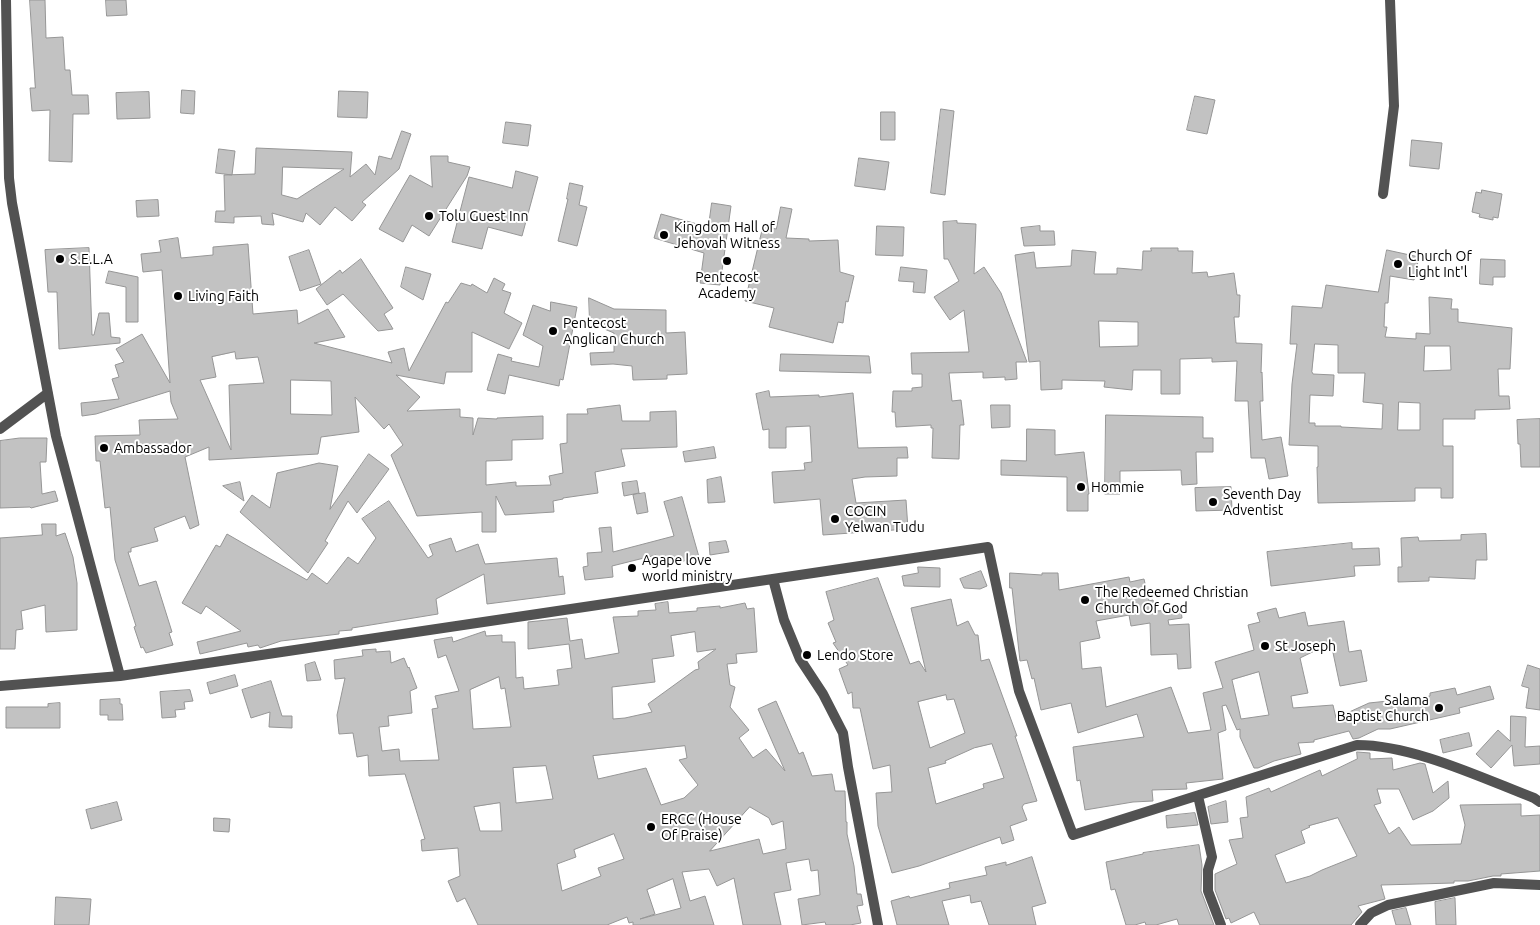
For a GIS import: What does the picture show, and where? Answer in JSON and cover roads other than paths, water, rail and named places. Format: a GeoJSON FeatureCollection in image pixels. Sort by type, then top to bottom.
{"type":"FeatureCollection","features":[{"type":"Feature","properties":{"kind":"street"},"geometry":{"type":"LineString","coordinates":[[6,0],[9,178],[56,436],[120,676]]}},
{"type":"Feature","properties":{"kind":"street"},"geometry":{"type":"LineString","coordinates":[[1383,194],[1394,106],[1390,0]]}},
{"type":"Feature","properties":{"kind":"street"},"geometry":{"type":"LineString","coordinates":[[0,429],[48,393]]}},
{"type":"Feature","properties":{"kind":"street"},"geometry":{"type":"LineString","coordinates":[[0,686],[120,676],[988,547],[1019,691],[1073,836],[1357,745],[1375,745],[1438,761],[1540,802]]}},
{"type":"Feature","properties":{"kind":"street"},"geometry":{"type":"LineString","coordinates":[[773,579],[784,620],[800,659],[824,694],[844,733],[848,767],[878,925]]}},
{"type":"Feature","properties":{"kind":"street"},"geometry":{"type":"LineString","coordinates":[[1198,796],[1212,857],[1208,870],[1208,891],[1221,925]]}},
{"type":"Feature","properties":{"kind":"street"},"geometry":{"type":"LineString","coordinates":[[1360,925],[1371,913],[1388,905],[1494,883],[1540,885]]}},
{"type":"Feature","properties":{"kind":"place","name":"Tolu Guest Inn"},"geometry":{"type":"Point","coordinates":[429,216]}},
{"type":"Feature","properties":{"kind":"place","name":"Kingdom Hall of Jehovah Witness"},"geometry":{"type":"Point","coordinates":[664,235]}},
{"type":"Feature","properties":{"kind":"place","name":"S.E.L.A"},"geometry":{"type":"Point","coordinates":[60,259]}},
{"type":"Feature","properties":{"kind":"place","name":"Pentecost Academy"},"geometry":{"type":"Point","coordinates":[727,261]}},
{"type":"Feature","properties":{"kind":"place","name":"Church Of Light Int'l"},"geometry":{"type":"Point","coordinates":[1398,264]}},
{"type":"Feature","properties":{"kind":"place","name":"Living Faith"},"geometry":{"type":"Point","coordinates":[178,296]}},
{"type":"Feature","properties":{"kind":"place","name":"Pentecost Anglican Church"},"geometry":{"type":"Point","coordinates":[553,331]}},
{"type":"Feature","properties":{"kind":"place","name":"Ambassador"},"geometry":{"type":"Point","coordinates":[104,448]}},
{"type":"Feature","properties":{"kind":"place","name":"Hommie"},"geometry":{"type":"Point","coordinates":[1081,487]}},
{"type":"Feature","properties":{"kind":"place","name":"Seventh Day Adventist"},"geometry":{"type":"Point","coordinates":[1213,502]}},
{"type":"Feature","properties":{"kind":"place","name":"COCIN Yelwan Tudu"},"geometry":{"type":"Point","coordinates":[835,519]}},
{"type":"Feature","properties":{"kind":"place","name":"Agape love world ministry"},"geometry":{"type":"Point","coordinates":[632,568]}},
{"type":"Feature","properties":{"kind":"place","name":"The Redeemed Christian Church Of God"},"geometry":{"type":"Point","coordinates":[1085,600]}},
{"type":"Feature","properties":{"kind":"place","name":"St Joseph"},"geometry":{"type":"Point","coordinates":[1265,646]}},
{"type":"Feature","properties":{"kind":"place","name":"Lendo Store"},"geometry":{"type":"Point","coordinates":[807,655]}},
{"type":"Feature","properties":{"kind":"place","name":"Salama Baptist Church"},"geometry":{"type":"Point","coordinates":[1439,708]}},
{"type":"Feature","properties":{"kind":"place","name":"ERCC (House Of Praise)"},"geometry":{"type":"Point","coordinates":[651,827]}}]}
